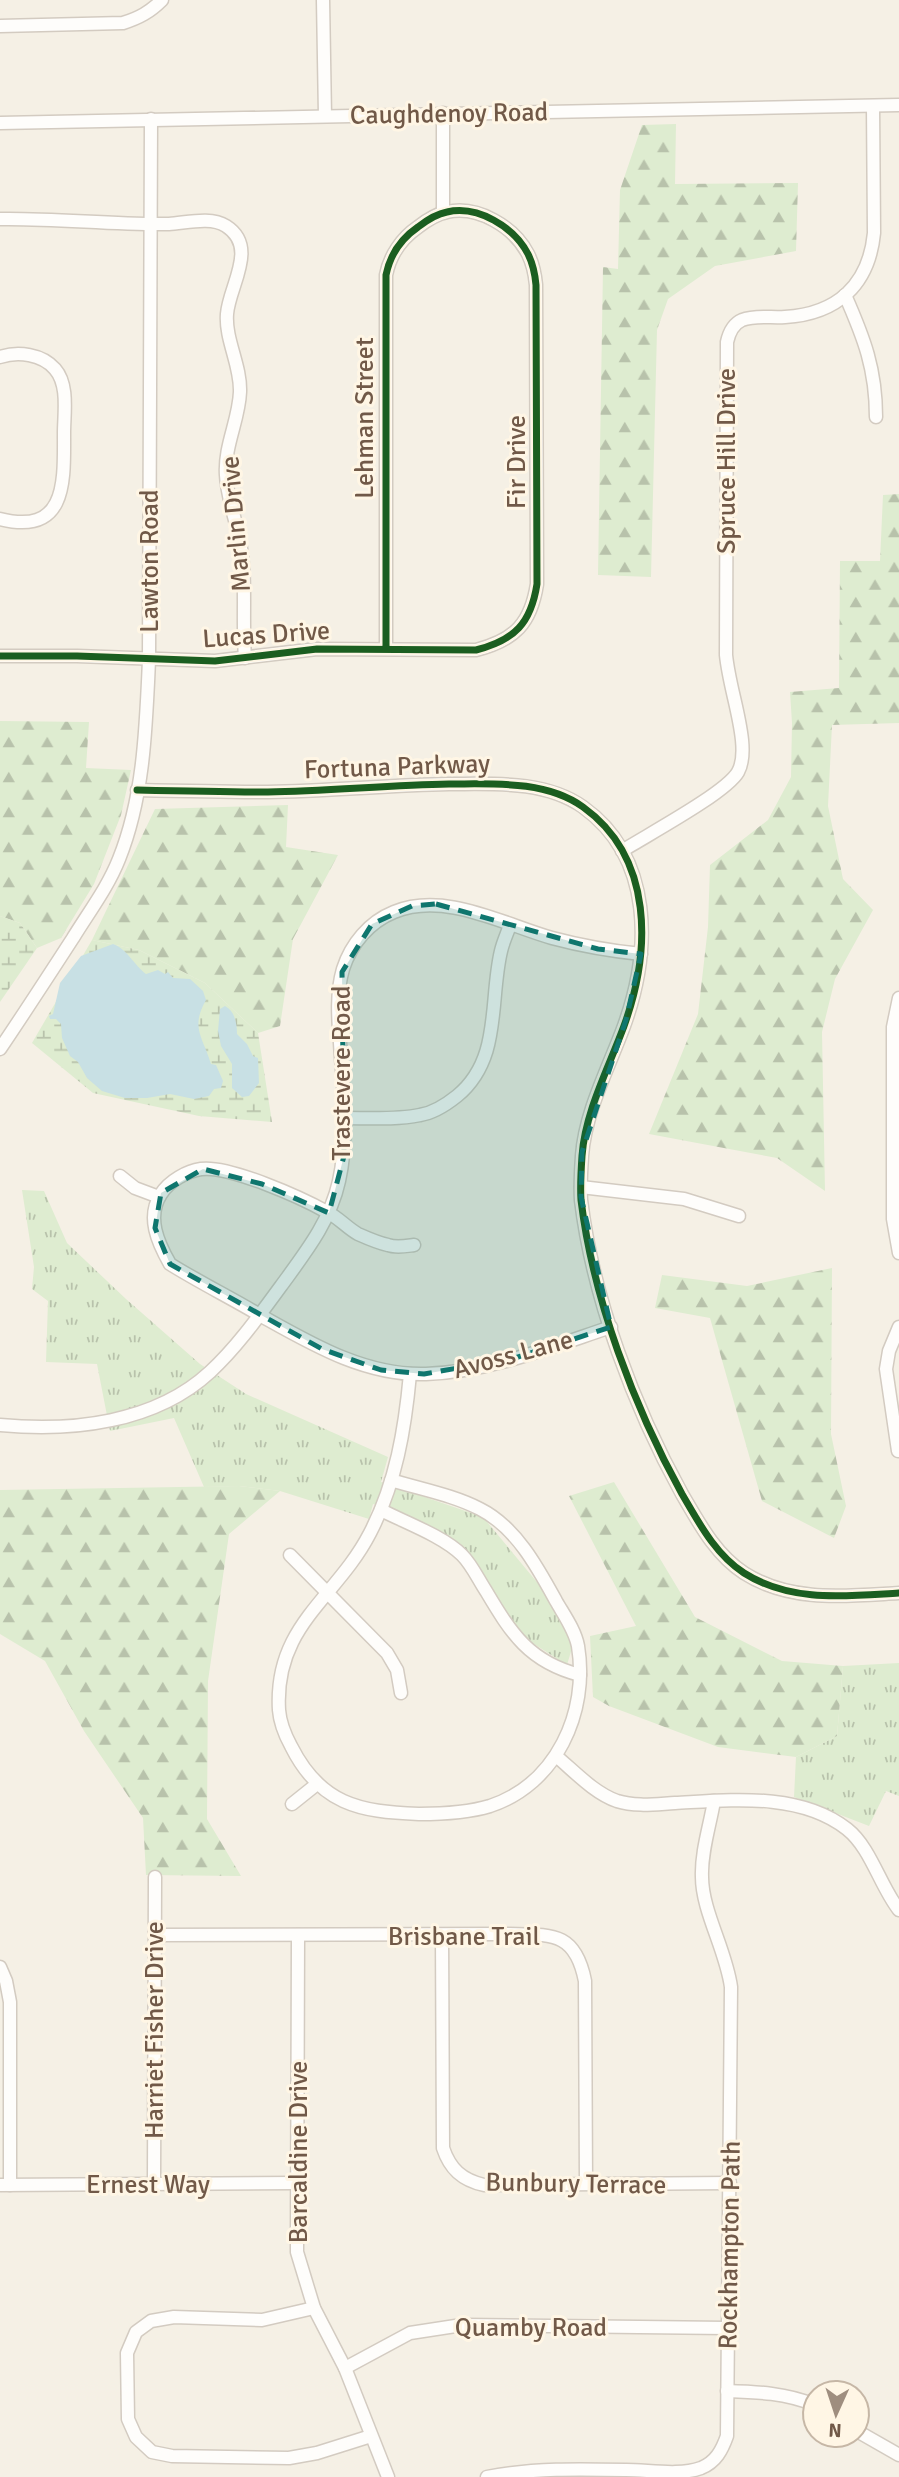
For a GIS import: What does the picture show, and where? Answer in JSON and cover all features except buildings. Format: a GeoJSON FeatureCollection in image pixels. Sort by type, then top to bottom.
{"type":"FeatureCollection","features":[{"type":"Feature","properties":{"kind":"street"},"geometry":{"type":"LineString","coordinates":[[0,26],[123,23],[151,10],[162,0]]}},
{"type":"Feature","properties":{"kind":"street"},"geometry":{"type":"LineString","coordinates":[[323,0],[325,116]]}},
{"type":"Feature","properties":{"kind":"street","name":"Caughdenoy Road"},"geometry":{"type":"LineString","coordinates":[[0,123],[899,105]]}},
{"type":"Feature","properties":{"kind":"street","name":"Spruce Hill Drive"},"geometry":{"type":"LineString","coordinates":[[622,850],[733,779],[740,769],[742,739],[728,677],[726,655],[728,337],[741,320],[804,315],[833,306],[854,286],[865,270],[872,252],[873,106]]}},
{"type":"Feature","properties":{"kind":"street"},"geometry":{"type":"LineString","coordinates":[[443,113],[443,212]]}},
{"type":"Feature","properties":{"kind":"street","name":"Lawton Road"},"geometry":{"type":"LineString","coordinates":[[0,1049],[104,889],[119,860],[131,823],[145,741],[149,660],[151,119]]}},
{"type":"Feature","properties":{"kind":"street","name":"Fir Drive"},"geometry":{"type":"LineString","coordinates":[[386,649],[476,650],[500,642],[512,634],[531,613],[537,584],[536,285],[533,267],[518,238],[499,223],[474,214],[443,212]]}},
{"type":"Feature","properties":{"kind":"street","name":"Lehman Street"},"geometry":{"type":"LineString","coordinates":[[386,649],[386,275],[396,249],[410,233],[443,212]]}},
{"type":"Feature","properties":{"kind":"street","name":"Marlin Drive"},"geometry":{"type":"LineString","coordinates":[[0,219],[150,223],[210,221],[225,225],[234,233],[241,246],[242,263],[229,299],[227,316],[228,333],[239,370],[240,394],[227,446],[226,473],[228,499],[240,541],[243,566],[245,658]]}},
{"type":"Feature","properties":{"kind":"street"},"geometry":{"type":"LineString","coordinates":[[845,295],[869,354],[875,382],[876,417]]}},
{"type":"Feature","properties":{"kind":"street"},"geometry":{"type":"LineString","coordinates":[[0,357],[24,354],[46,362],[60,377],[64,393],[64,478],[55,505],[43,517],[29,523],[0,519]]}},
{"type":"Feature","properties":{"kind":"street","name":"Lucas Drive"},"geometry":{"type":"LineString","coordinates":[[0,656],[215,661],[317,649],[386,649]]}},
{"type":"Feature","properties":{"kind":"street","name":"Fortuna Parkway"},"geometry":{"type":"LineString","coordinates":[[137,790],[270,792],[382,785],[485,784],[536,788],[563,796],[582,807],[602,825],[622,850],[637,883],[641,901],[641,954],[626,1020],[587,1126],[582,1152],[581,1187],[589,1248],[611,1328],[630,1381],[670,1472],[722,1556],[762,1583],[795,1594],[815,1596],[899,1593]]}},
{"type":"Feature","properties":{"kind":"street","name":"Trastevere Road"},"geometry":{"type":"LineString","coordinates":[[0,1425],[75,1426],[112,1421],[152,1408],[209,1374],[260,1315],[314,1241],[329,1213],[339,1183],[344,1156],[339,1001],[342,972],[348,956],[372,925],[392,913],[412,906],[456,907],[598,949],[641,954]]}},
{"type":"Feature","properties":{"kind":"street"},"geometry":{"type":"LineString","coordinates":[[344,1118],[401,1118],[423,1115],[447,1104],[466,1089],[480,1071],[486,1056],[493,1028],[501,950],[510,925]]}},
{"type":"Feature","properties":{"kind":"street"},"geometry":{"type":"LineString","coordinates":[[899,998],[893,1027],[893,1219],[899,1253]]}},
{"type":"Feature","properties":{"kind":"street"},"geometry":{"type":"LineString","coordinates":[[120,1177],[135,1188],[159,1197],[170,1184],[187,1173],[203,1169],[221,1170],[262,1184],[329,1213],[358,1234],[390,1247],[414,1245]]}},
{"type":"Feature","properties":{"kind":"street"},"geometry":{"type":"LineString","coordinates":[[581,1187],[684,1199],[739,1216]]}},
{"type":"Feature","properties":{"kind":"street","name":"Avoss Lane"},"geometry":{"type":"LineString","coordinates":[[159,1197],[155,1209],[155,1228],[159,1244],[170,1264],[339,1357],[381,1370],[410,1374],[462,1371],[515,1358],[611,1328]]}},
{"type":"Feature","properties":{"kind":"street"},"geometry":{"type":"LineString","coordinates":[[898,1451],[886,1369],[889,1351],[899,1327]]}},
{"type":"Feature","properties":{"kind":"street"},"geometry":{"type":"LineString","coordinates":[[391,1480],[459,1500],[482,1509],[500,1522],[517,1540],[549,1589],[578,1644],[580,1675],[575,1716],[567,1736],[556,1756],[521,1791],[491,1806],[462,1812],[382,1812],[345,1803],[317,1784],[298,1760],[285,1734],[280,1714],[279,1686],[283,1661],[291,1642],[363,1545],[380,1510],[405,1428],[410,1374]]}},
{"type":"Feature","properties":{"kind":"street"},"geometry":{"type":"LineString","coordinates":[[380,1510],[459,1552],[471,1566],[507,1626],[526,1649],[564,1671],[580,1675]]}},
{"type":"Feature","properties":{"kind":"street"},"geometry":{"type":"LineString","coordinates":[[290,1555],[387,1653],[397,1670],[401,1693]]}},
{"type":"Feature","properties":{"kind":"street"},"geometry":{"type":"LineString","coordinates":[[556,1756],[590,1784],[617,1801],[636,1805],[752,1801],[794,1805],[833,1819],[850,1831],[862,1847],[899,1910]]}},
{"type":"Feature","properties":{"kind":"street"},"geometry":{"type":"LineString","coordinates":[[292,1804],[317,1784]]}},
{"type":"Feature","properties":{"kind":"street","name":"Rockhampton Path"},"geometry":{"type":"LineString","coordinates":[[487,2477],[518,2471],[558,2469],[699,2469],[712,2462],[721,2451],[727,2436],[731,1987],[728,1966],[704,1894],[701,1875],[714,1801]]}},
{"type":"Feature","properties":{"kind":"street","name":"Harriet Fisher Drive"},"geometry":{"type":"LineString","coordinates":[[154,2183],[155,1877]]}},
{"type":"Feature","properties":{"kind":"street","name":"Brisbane Trail"},"geometry":{"type":"LineString","coordinates":[[155,1935],[506,1934],[556,1937],[570,1945],[579,1955],[585,1981],[586,2183]]}},
{"type":"Feature","properties":{"kind":"street","name":"Barcaldine Drive"},"geometry":{"type":"LineString","coordinates":[[298,1935],[297,2252],[313,2308],[345,2368],[388,2477]]}},
{"type":"Feature","properties":{"kind":"street","name":"Bunbury Terrace"},"geometry":{"type":"LineString","coordinates":[[442,1936],[443,2148],[448,2162],[456,2172],[472,2182],[484,2185],[730,2183]]}},
{"type":"Feature","properties":{"kind":"street"},"geometry":{"type":"LineString","coordinates":[[0,1967],[10,2002],[5,2185]]}},
{"type":"Feature","properties":{"kind":"street","name":"Ernest Way"},"geometry":{"type":"LineString","coordinates":[[5,2185],[297,2183]]}},
{"type":"Feature","properties":{"kind":"street"},"geometry":{"type":"LineString","coordinates":[[313,2308],[262,2320],[174,2317],[151,2321],[136,2332],[127,2353],[128,2419],[136,2437],[152,2452],[172,2456],[289,2458],[317,2453],[371,2436]]}},
{"type":"Feature","properties":{"kind":"street","name":"Quamby Road"},"geometry":{"type":"LineString","coordinates":[[345,2368],[410,2333],[462,2325],[727,2328]]}},
{"type":"Feature","properties":{"kind":"street"},"geometry":{"type":"LineString","coordinates":[[727,2391],[767,2393],[801,2399]]}},
{"type":"Feature","properties":{"kind":"street"},"geometry":{"type":"LineString","coordinates":[[871,2439],[899,2455]]}},
{"type":"Feature","properties":{"kind":"highlighted area"},"geometry":{"type":"Polygon","coordinates":[[[436,904],[598,949],[641,954],[626,1020],[582,1152],[581,1197],[611,1327],[515,1358],[424,1374],[381,1370],[322,1349],[170,1264],[155,1228],[161,1193],[203,1169],[262,1184],[329,1213],[344,1156],[342,972],[372,924],[412,906],[436,904]]]}},
{"type":"Feature","properties":{"kind":"green space"},"geometry":{"type":"Polygon","coordinates":[[[676,124],[675,184],[798,183],[796,251],[715,266],[668,299],[657,330],[651,577],[598,575],[603,267],[618,269],[620,190],[642,125],[676,124]]]}},
{"type":"Feature","properties":{"kind":"green space"},"geometry":{"type":"Polygon","coordinates":[[[899,494],[899,723],[832,725],[828,806],[843,879],[873,910],[835,979],[822,1032],[825,1191],[777,1158],[649,1134],[698,1014],[708,927],[710,865],[768,820],[791,777],[790,692],[839,688],[840,561],[880,561],[883,495],[899,494]]]}},
{"type":"Feature","properties":{"kind":"green space"},"geometry":{"type":"Polygon","coordinates":[[[0,721],[89,722],[86,768],[131,770],[121,815],[94,884],[61,938],[37,948],[20,923],[0,916],[0,721]]]}},
{"type":"Feature","properties":{"kind":"green space"},"geometry":{"type":"Polygon","coordinates":[[[288,805],[286,847],[338,855],[293,939],[280,1026],[258,1033],[205,983],[139,950],[92,940],[155,809],[288,805]]]}},
{"type":"Feature","properties":{"kind":"green space"},"geometry":{"type":"Polygon","coordinates":[[[0,916],[20,923],[37,948],[0,1002],[0,916]]]}},
{"type":"Feature","properties":{"kind":"green space"},"geometry":{"type":"Polygon","coordinates":[[[92,940],[139,950],[205,983],[258,1033],[272,1122],[199,1116],[93,1093],[32,1043],[92,940]]]}},
{"type":"Feature","properties":{"kind":"green space"},"geometry":{"type":"Polygon","coordinates":[[[22,1190],[44,1191],[67,1243],[200,1364],[246,1394],[388,1457],[381,1482],[483,1517],[556,1605],[572,1648],[567,1665],[523,1637],[469,1553],[397,1511],[373,1504],[369,1519],[280,1491],[239,1486],[204,1487],[174,1418],[110,1431],[97,1364],[46,1362],[48,1301],[32,1289],[34,1267],[22,1190]]]}},
{"type":"Feature","properties":{"kind":"green space"},"geometry":{"type":"Polygon","coordinates":[[[832,1268],[831,1434],[846,1506],[834,1538],[762,1501],[710,1318],[655,1308],[662,1275],[747,1286],[832,1268]]]}},
{"type":"Feature","properties":{"kind":"green space"},"geometry":{"type":"Polygon","coordinates":[[[614,1482],[695,1617],[782,1661],[843,1666],[837,1736],[796,1757],[718,1747],[609,1706],[593,1697],[590,1636],[636,1626],[569,1496],[614,1482]]]}},
{"type":"Feature","properties":{"kind":"green space"},"geometry":{"type":"Polygon","coordinates":[[[239,1486],[280,1491],[229,1534],[208,1681],[207,1819],[241,1876],[146,1875],[143,1818],[84,1731],[45,1661],[0,1634],[0,1490],[239,1486]]]}},
{"type":"Feature","properties":{"kind":"green space"},"geometry":{"type":"Polygon","coordinates":[[[899,1663],[899,1796],[886,1791],[869,1826],[794,1797],[796,1757],[837,1736],[843,1666],[899,1663]]]}},
{"type":"Feature","properties":{"kind":"water"},"geometry":{"type":"Polygon","coordinates":[[[113,944],[146,974],[158,970],[165,974],[168,972],[173,978],[190,979],[203,991],[206,1000],[198,1025],[211,1064],[216,1065],[223,1081],[221,1088],[214,1089],[209,1096],[194,1099],[170,1094],[125,1098],[102,1091],[87,1078],[78,1062],[70,1056],[62,1038],[61,1024],[49,1016],[53,1014],[60,983],[81,956],[113,944]]]}},
{"type":"Feature","properties":{"kind":"water"},"geometry":{"type":"Polygon","coordinates":[[[225,1006],[233,1014],[237,1034],[247,1044],[253,1056],[258,1058],[259,1083],[249,1096],[242,1097],[232,1088],[232,1064],[221,1046],[218,1031],[220,1009],[225,1006]]]}},
{"type":"Feature","properties":{"kind":"cycle path"},"geometry":{"type":"LineString","coordinates":[[0,656],[215,661],[317,649],[476,650],[501,641],[519,628],[530,609],[537,584],[536,281],[528,254],[514,235],[494,220],[471,212],[443,213],[421,224],[398,248],[386,275],[386,649]]}},
{"type":"Feature","properties":{"kind":"cycle path"},"geometry":{"type":"LineString","coordinates":[[137,790],[268,792],[426,785],[518,785],[568,798],[583,807],[606,828],[623,852],[634,879],[642,937],[633,997],[598,1090],[584,1139],[581,1195],[595,1275],[632,1389],[664,1460],[695,1516],[724,1557],[744,1573],[762,1583],[800,1593],[839,1596],[899,1593]]}}]}
